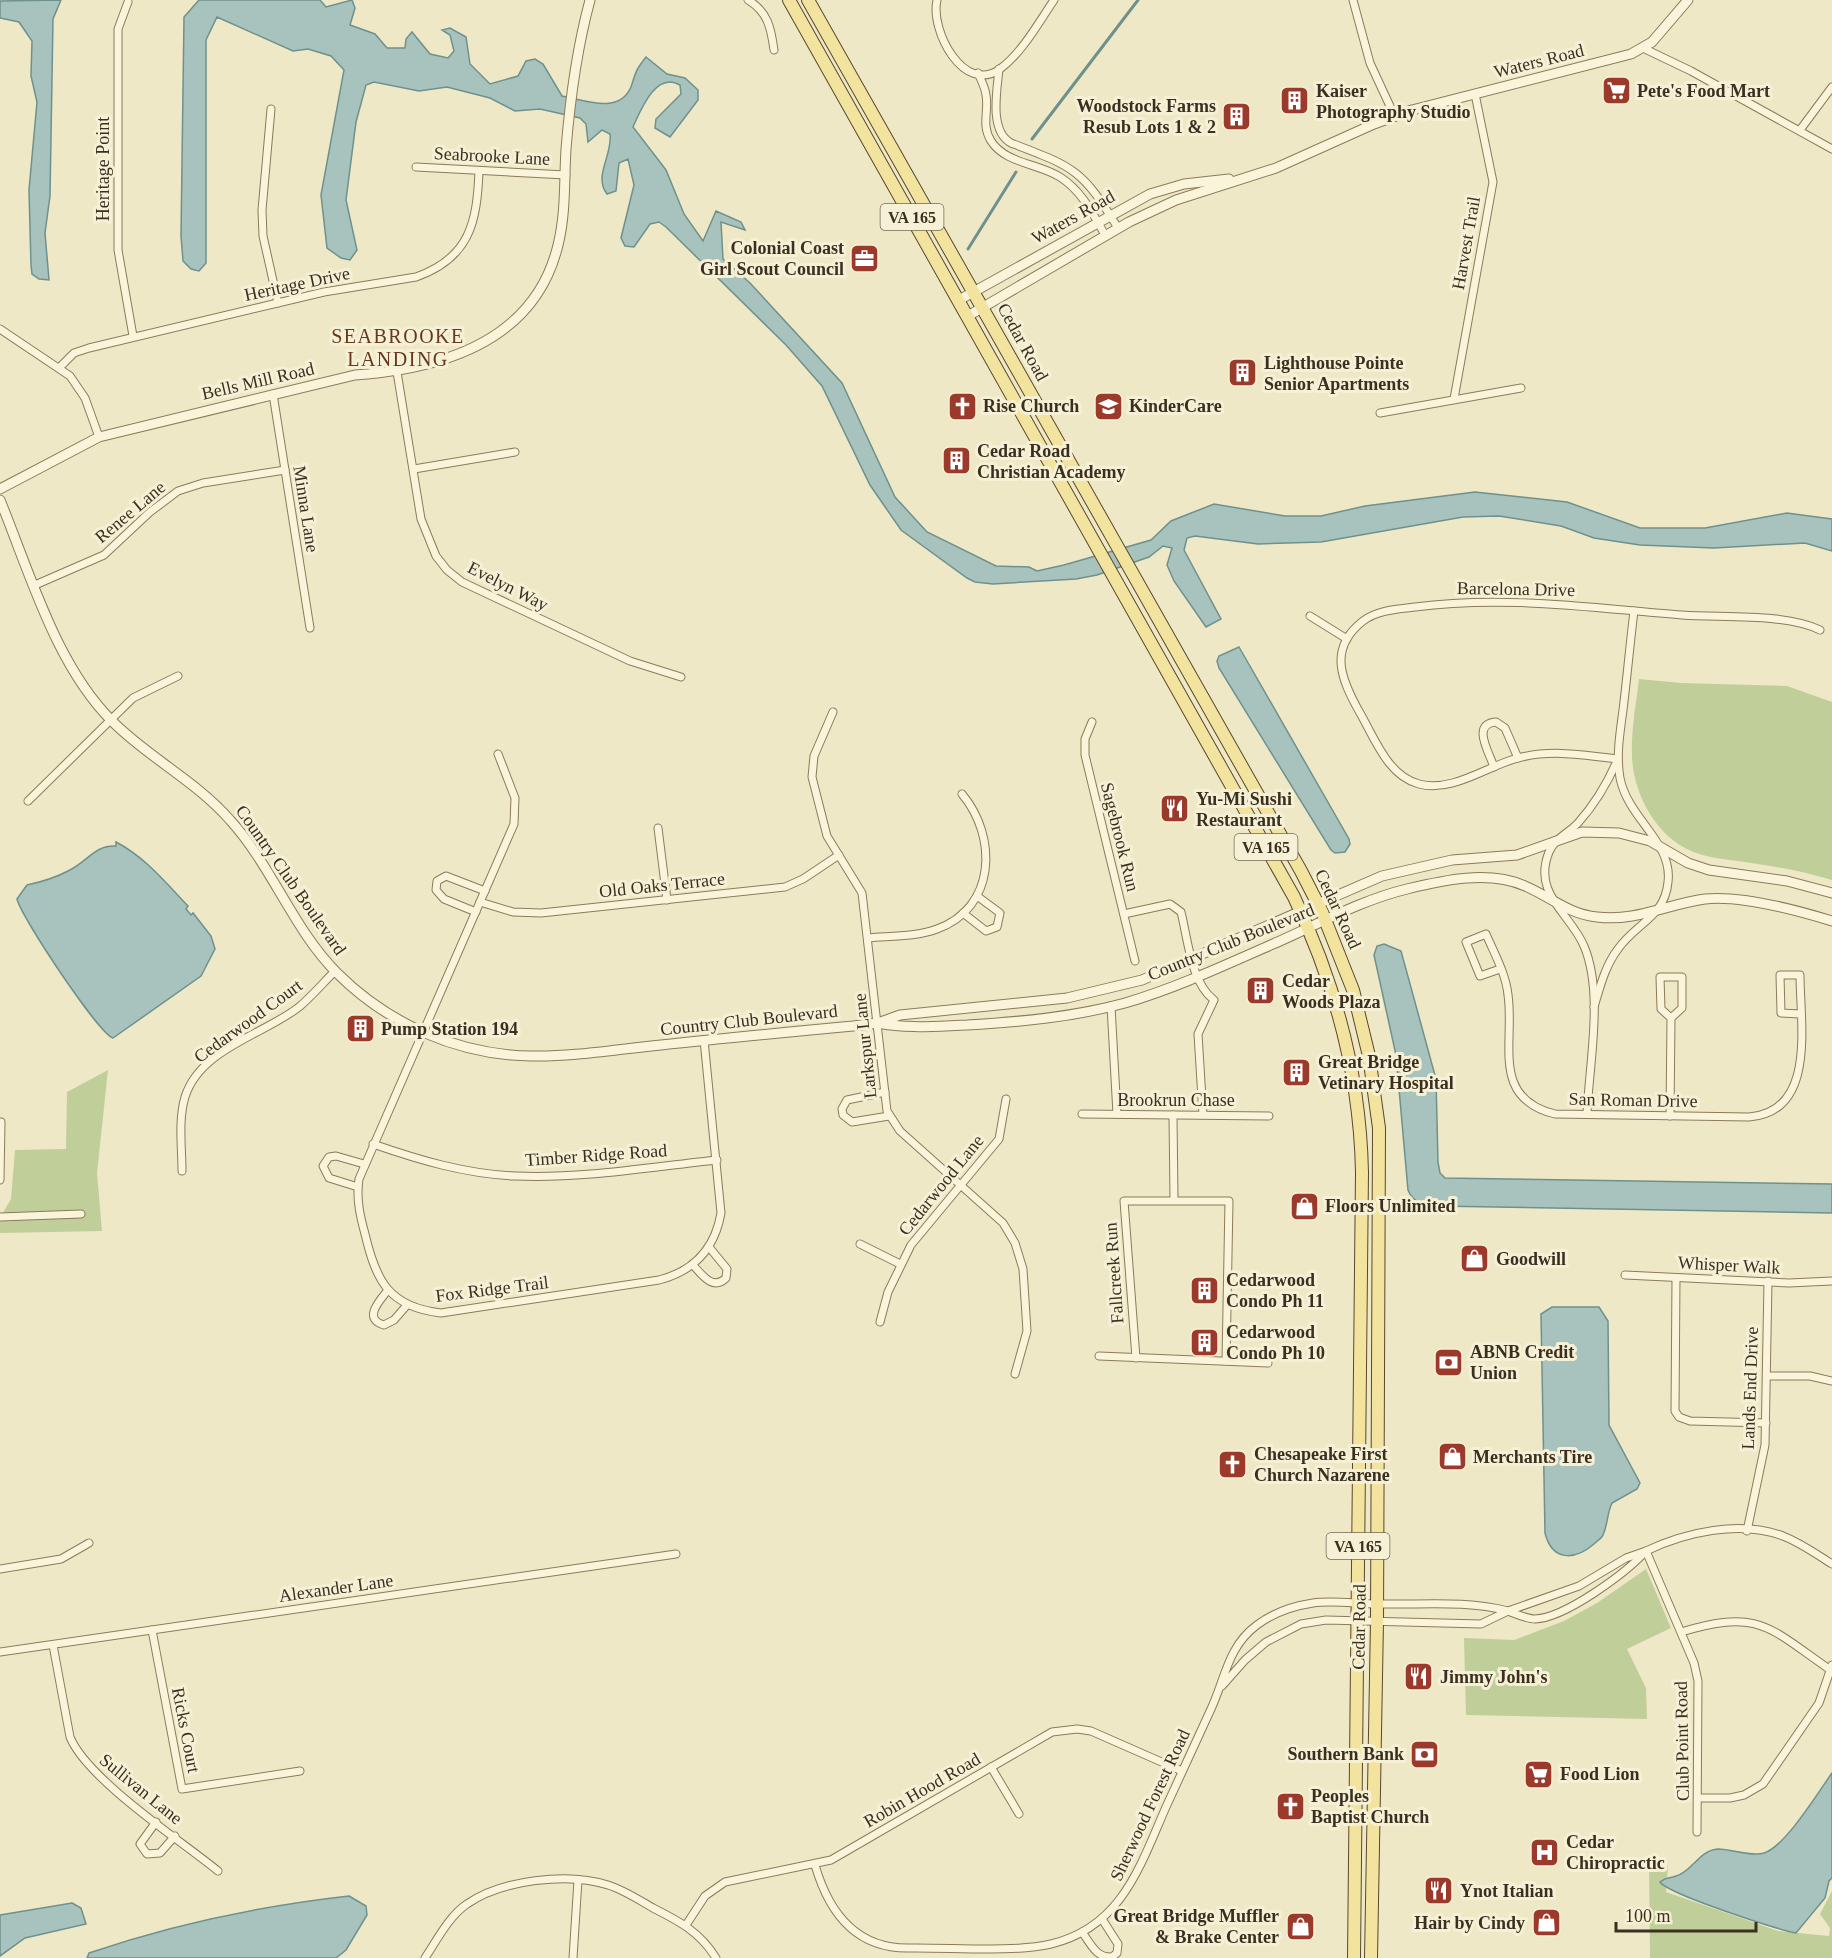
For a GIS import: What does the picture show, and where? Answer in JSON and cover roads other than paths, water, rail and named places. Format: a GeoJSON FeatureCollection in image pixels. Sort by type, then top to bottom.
{"type":"FeatureCollection","features":[{"type":"Feature","properties":{"kind":"main road","name":"Cedar Road"},"geometry":{"type":"LineString","coordinates":[[789,0],[1301,912],[1329,979],[1346,1036],[1361,1138],[1354,1958]]}},
{"type":"Feature","properties":{"kind":"main road","name":"Cedar Road"},"geometry":{"type":"LineString","coordinates":[[808,0],[1319,904],[1346,971],[1363,1026],[1373,1077],[1379,1128],[1377,1622],[1371,1958]]}},
{"type":"Feature","properties":{"kind":"street","name":"Bells Mill Road"},"geometry":{"type":"LineString","coordinates":[[0,489],[99,437],[355,375],[397,372],[457,356],[491,339],[520,314],[543,283],[555,255],[563,223],[569,120],[590,0]]}},
{"type":"Feature","properties":{"kind":"street"},"geometry":{"type":"LineString","coordinates":[[748,0],[757,6],[770,22],[774,50]]}},
{"type":"Feature","properties":{"kind":"street"},"geometry":{"type":"LineString","coordinates":[[937,0],[936,23],[943,44],[953,57],[978,73],[993,73],[1009,61],[1054,0]]}},
{"type":"Feature","properties":{"kind":"street"},"geometry":{"type":"LineString","coordinates":[[1353,0],[1370,63],[1395,117]]}},
{"type":"Feature","properties":{"kind":"street","name":"Waters Road"},"geometry":{"type":"LineString","coordinates":[[968,316],[1118,228],[1176,200],[1276,168],[1395,117],[1475,94],[1620,58],[1643,48],[1666,29],[1688,0]]}},
{"type":"Feature","properties":{"kind":"street","name":"Heritage Point"},"geometry":{"type":"LineString","coordinates":[[128,2],[118,29],[118,250],[133,336]]}},
{"type":"Feature","properties":{"kind":"street"},"geometry":{"type":"LineString","coordinates":[[1643,48],[1691,70],[1832,149]]}},
{"type":"Feature","properties":{"kind":"street"},"geometry":{"type":"LineString","coordinates":[[999,69],[997,120],[1002,137],[1011,143],[1070,166],[1091,186],[1118,228]]}},
{"type":"Feature","properties":{"kind":"street"},"geometry":{"type":"LineString","coordinates":[[978,73],[987,97],[986,129],[994,145],[1005,155],[1061,177],[1081,195],[1105,236]]}},
{"type":"Feature","properties":{"kind":"street"},"geometry":{"type":"LineString","coordinates":[[1800,130],[1832,87]]}},
{"type":"Feature","properties":{"kind":"street","name":"Harvest Trail"},"geometry":{"type":"LineString","coordinates":[[1454,399],[1493,182],[1475,94]]}},
{"type":"Feature","properties":{"kind":"street"},"geometry":{"type":"LineString","coordinates":[[271,109],[262,210],[262,236],[278,303]]}},
{"type":"Feature","properties":{"kind":"street","name":"Seabrooke Lane"},"geometry":{"type":"LineString","coordinates":[[416,167],[566,175]]}},
{"type":"Feature","properties":{"kind":"street","name":"Heritage Drive"},"geometry":{"type":"LineString","coordinates":[[60,368],[79,351],[133,336],[278,303],[416,277],[440,267],[460,249],[473,225],[479,171]]}},
{"type":"Feature","properties":{"kind":"street","name":"Waters Road"},"geometry":{"type":"LineString","coordinates":[[959,300],[1097,222],[1150,195],[1172,187],[1200,182],[1246,178]]}},
{"type":"Feature","properties":{"kind":"street"},"geometry":{"type":"LineString","coordinates":[[0,329],[60,368],[78,385],[91,412],[99,437]]}},
{"type":"Feature","properties":{"kind":"street","name":"Evelyn Way"},"geometry":{"type":"LineString","coordinates":[[397,372],[421,519],[427,541],[447,570],[476,590],[609,651],[681,677]]}},
{"type":"Feature","properties":{"kind":"street"},"geometry":{"type":"LineString","coordinates":[[1380,413],[1521,388]]}},
{"type":"Feature","properties":{"kind":"street","name":"Minna Lane"},"geometry":{"type":"LineString","coordinates":[[273,394],[310,628]]}},
{"type":"Feature","properties":{"kind":"street"},"geometry":{"type":"LineString","coordinates":[[414,469],[515,452]]}},
{"type":"Feature","properties":{"kind":"street","name":"Renee Lane"},"geometry":{"type":"LineString","coordinates":[[34,585],[104,555],[150,512],[178,491],[203,483],[285,470]]}},
{"type":"Feature","properties":{"kind":"street","name":"Country Club Boulevard"},"geometry":{"type":"LineString","coordinates":[[0,500],[34,585],[72,668],[111,720],[198,788],[232,821],[300,927],[335,971],[386,1013],[423,1032],[475,1050],[529,1056],[878,1023],[900,1015],[1067,998],[1195,968],[1309,929],[1405,890],[1482,877],[1523,885],[1579,914],[1598,917],[1633,918],[1708,899],[1778,907],[1832,921]]}},
{"type":"Feature","properties":{"kind":"street","name":"Barcelona Drive"},"geometry":{"type":"LineString","coordinates":[[1347,639],[1362,621],[1379,613],[1447,603],[1494,601],[1790,620],[1820,630]]}},
{"type":"Feature","properties":{"kind":"street"},"geometry":{"type":"LineString","coordinates":[[1594,1007],[1605,972],[1615,951],[1630,934],[1660,910],[1666,895],[1669,868],[1665,854],[1632,809],[1620,779],[1617,759],[1634,611]]}},
{"type":"Feature","properties":{"kind":"street"},"geometry":{"type":"LineString","coordinates":[[1310,616],[1347,639],[1341,656],[1342,677],[1396,772],[1412,782],[1434,786],[1518,758],[1555,753],[1617,759]]}},
{"type":"Feature","properties":{"kind":"street"},"geometry":{"type":"LineString","coordinates":[[28,801],[140,693],[178,676]]}},
{"type":"Feature","properties":{"kind":"street","name":"Larkspur Lane"},"geometry":{"type":"LineString","coordinates":[[833,712],[814,756],[811,772],[827,836],[862,893],[889,1116],[900,1131],[1003,1223],[1021,1257],[1027,1331],[1015,1374]]}},
{"type":"Feature","properties":{"kind":"street","name":"Sagebrook Run"},"geometry":{"type":"LineString","coordinates":[[1092,722],[1085,739],[1085,755],[1135,961]]}},
{"type":"Feature","properties":{"kind":"street"},"geometry":{"type":"LineString","coordinates":[[1494,766],[1482,736],[1487,723],[1496,722],[1504,728],[1518,758]]}},
{"type":"Feature","properties":{"kind":"street","name":"Fox Ridge Trail"},"geometry":{"type":"LineString","coordinates":[[498,754],[515,798],[514,824],[364,1164],[358,1187],[360,1212],[371,1261],[388,1290],[407,1305],[441,1313],[659,1280],[675,1276],[693,1265],[709,1247],[716,1233],[721,1213],[704,1040]]}},
{"type":"Feature","properties":{"kind":"street"},"geometry":{"type":"LineString","coordinates":[[1587,1114],[1594,1007],[1592,976],[1584,945],[1547,891],[1546,872],[1549,852],[1557,840],[1576,824],[1594,803],[1617,759]]}},
{"type":"Feature","properties":{"kind":"street"},"geometry":{"type":"LineString","coordinates":[[868,938],[935,930],[963,913],[977,896],[986,871],[987,852],[978,815],[962,794]]}},
{"type":"Feature","properties":{"kind":"street"},"geometry":{"type":"LineString","coordinates":[[658,828],[667,900]]}},
{"type":"Feature","properties":{"kind":"street","name":"Country Club Boulevard"},"geometry":{"type":"LineString","coordinates":[[878,1023],[900,1028],[1015,1023],[1111,1006],[1195,968],[1301,912],[1382,876],[1452,860],[1517,855],[1582,832],[1605,831],[1659,846],[1688,863],[1709,870],[1787,881],[1832,893]]}},
{"type":"Feature","properties":{"kind":"street","name":"Old Oaks Terrace"},"geometry":{"type":"LineString","coordinates":[[480,902],[513,912],[534,913],[785,887],[803,879],[839,855]]}},
{"type":"Feature","properties":{"kind":"street"},"geometry":{"type":"LineString","coordinates":[[476,912],[440,896],[436,890],[437,881],[446,876],[485,891]]}},
{"type":"Feature","properties":{"kind":"street"},"geometry":{"type":"LineString","coordinates":[[963,913],[986,931],[997,927],[999,913],[977,896]]}},
{"type":"Feature","properties":{"kind":"street"},"geometry":{"type":"LineString","coordinates":[[1124,914],[1164,904],[1176,907],[1181,912],[1203,992],[1214,1000],[1198,1034],[1203,1115]]}},
{"type":"Feature","properties":{"kind":"street","name":"San Roman Drive"},"geometry":{"type":"LineString","coordinates":[[1500,969],[1480,976],[1466,942],[1486,934],[1500,969],[1509,997],[1509,1064],[1518,1090],[1534,1106],[1546,1112],[1758,1116],[1783,1104],[1800,1073],[1800,1014],[1800,975],[1780,975],[1781,1014],[1800,1014]]}},
{"type":"Feature","properties":{"kind":"street","name":"Cedarwood Court"},"geometry":{"type":"LineString","coordinates":[[182,1171],[183,1106],[191,1084],[199,1073],[212,1060],[298,1007],[335,971]]}},
{"type":"Feature","properties":{"kind":"street"},"geometry":{"type":"LineString","coordinates":[[1660,977],[1682,977],[1682,1008],[1671,1017],[1660,1009],[1660,977]]}},
{"type":"Feature","properties":{"kind":"street"},"geometry":{"type":"LineString","coordinates":[[1111,1006],[1117,1114]]}},
{"type":"Feature","properties":{"kind":"street"},"geometry":{"type":"LineString","coordinates":[[1670,1116],[1671,1017]]}},
{"type":"Feature","properties":{"kind":"street"},"geometry":{"type":"LineString","coordinates":[[885,1092],[847,1100],[842,1109],[843,1115],[852,1122],[889,1116]]}},
{"type":"Feature","properties":{"kind":"street","name":"Cedarwood Lane"},"geometry":{"type":"LineString","coordinates":[[880,1322],[888,1292],[900,1264],[926,1224],[999,1138],[1006,1099]]}},
{"type":"Feature","properties":{"kind":"street","name":"Brookrun Chase"},"geometry":{"type":"LineString","coordinates":[[1082,1114],[1269,1116]]}},
{"type":"Feature","properties":{"kind":"street"},"geometry":{"type":"LineString","coordinates":[[1173,1115],[1174,1200]]}},
{"type":"Feature","properties":{"kind":"street"},"geometry":{"type":"LineString","coordinates":[[0,1180],[1,1122]]}},
{"type":"Feature","properties":{"kind":"street","name":"Timber Ridge Road"},"geometry":{"type":"LineString","coordinates":[[373,1144],[451,1168],[515,1176],[556,1176],[717,1160]]}},
{"type":"Feature","properties":{"kind":"street"},"geometry":{"type":"LineString","coordinates":[[358,1187],[329,1178],[323,1166],[329,1157],[336,1156],[364,1164]]}},
{"type":"Feature","properties":{"kind":"street","name":"Fallcreek Run"},"geometry":{"type":"LineString","coordinates":[[1136,1358],[1124,1201],[1229,1201],[1226,1361]]}},
{"type":"Feature","properties":{"kind":"street"},"geometry":{"type":"LineString","coordinates":[[0,1217],[81,1214]]}},
{"type":"Feature","properties":{"kind":"street"},"geometry":{"type":"LineString","coordinates":[[860,1244],[900,1264]]}},
{"type":"Feature","properties":{"kind":"street"},"geometry":{"type":"LineString","coordinates":[[693,1265],[710,1282],[718,1283],[726,1278],[727,1269],[709,1247]]}},
{"type":"Feature","properties":{"kind":"street","name":"Whisper Walk"},"geometry":{"type":"LineString","coordinates":[[1625,1275],[1768,1281],[1832,1281]]}},
{"type":"Feature","properties":{"kind":"street"},"geometry":{"type":"LineString","coordinates":[[1676,1278],[1674,1411],[1679,1417],[1690,1421],[1767,1424]]}},
{"type":"Feature","properties":{"kind":"street","name":"Lands End Drive"},"geometry":{"type":"LineString","coordinates":[[1747,1531],[1762,1463],[1767,1424],[1768,1281]]}},
{"type":"Feature","properties":{"kind":"street"},"geometry":{"type":"LineString","coordinates":[[388,1290],[375,1305],[373,1311],[376,1321],[384,1325],[389,1323],[407,1305]]}},
{"type":"Feature","properties":{"kind":"street"},"geometry":{"type":"LineString","coordinates":[[1099,1356],[1268,1363]]}},
{"type":"Feature","properties":{"kind":"street"},"geometry":{"type":"LineString","coordinates":[[1768,1376],[1810,1376],[1832,1381]]}},
{"type":"Feature","properties":{"kind":"street","name":"Sherwood Forest Road"},"geometry":{"type":"LineString","coordinates":[[1222,1686],[1257,1649],[1287,1629],[1311,1621],[1480,1624],[1508,1611],[1579,1586],[1626,1558],[1692,1534],[1717,1530],[1747,1531],[1781,1536],[1832,1564]]}},
{"type":"Feature","properties":{"kind":"street"},"geometry":{"type":"LineString","coordinates":[[0,1569],[51,1562],[77,1552],[89,1543]]}},
{"type":"Feature","properties":{"kind":"street","name":"Sherwood Forest Road"},"geometry":{"type":"LineString","coordinates":[[814,1865],[833,1910],[843,1922],[868,1940],[883,1945],[1020,1947],[1048,1944],[1082,1932],[1102,1919],[1133,1882],[1222,1686],[1234,1649],[1246,1634],[1265,1620],[1283,1611],[1316,1603],[1481,1604],[1535,1619],[1570,1607],[1599,1590],[1636,1562],[1646,1551]]}},
{"type":"Feature","properties":{"kind":"street","name":"Club Point Road"},"geometry":{"type":"LineString","coordinates":[[1646,1551],[1698,1681],[1698,1832]]}},
{"type":"Feature","properties":{"kind":"street","name":"Alexander Lane"},"geometry":{"type":"LineString","coordinates":[[0,1653],[676,1554]]}},
{"type":"Feature","properties":{"kind":"street"},"geometry":{"type":"LineString","coordinates":[[1680,1632],[1708,1624],[1735,1621],[1764,1625],[1831,1667],[1819,1703],[1763,1784],[1744,1795],[1730,1798],[1699,1798]]}},
{"type":"Feature","properties":{"kind":"street","name":"Ricks Court"},"geometry":{"type":"LineString","coordinates":[[152,1630],[182,1789],[300,1771]]}},
{"type":"Feature","properties":{"kind":"street","name":"Sullivan Lane"},"geometry":{"type":"LineString","coordinates":[[53,1645],[70,1737],[75,1750],[97,1774],[218,1871]]}},
{"type":"Feature","properties":{"kind":"street","name":"Robin Hood Road"},"geometry":{"type":"LineString","coordinates":[[686,1925],[705,1896],[725,1882],[831,1860],[1052,1732],[1077,1729],[1091,1731],[1182,1770]]}},
{"type":"Feature","properties":{"kind":"street"},"geometry":{"type":"LineString","coordinates":[[991,1767],[1018,1814]]}},
{"type":"Feature","properties":{"kind":"street"},"geometry":{"type":"LineString","coordinates":[[156,1821],[140,1844],[147,1854],[160,1853],[175,1836]]}},
{"type":"Feature","properties":{"kind":"street"},"geometry":{"type":"LineString","coordinates":[[573,1958],[578,1880]]}},
{"type":"Feature","properties":{"kind":"street"},"geometry":{"type":"LineString","coordinates":[[425,1958],[458,1912],[483,1894],[511,1885],[578,1880],[611,1886],[686,1925],[698,1934],[716,1958]]}},
{"type":"Feature","properties":{"kind":"street"},"geometry":{"type":"LineString","coordinates":[[1082,1932],[1096,1952],[1102,1956],[1112,1957],[1117,1953],[1118,1944],[1102,1919]]}},
{"type":"Feature","properties":{"kind":"water"},"geometry":{"type":"Polygon","coordinates":[[[61,0],[53,19],[50,196],[45,233],[49,280],[39,279],[32,274],[31,265],[29,190],[37,102],[31,76],[32,41],[19,22],[0,18],[0,1],[61,0]]]}},
{"type":"Feature","properties":{"kind":"water"},"geometry":{"type":"Polygon","coordinates":[[[199,0],[320,0],[326,7],[352,0],[355,8],[350,25],[375,34],[387,48],[405,48],[406,39],[412,32],[430,54],[448,58],[454,51],[450,35],[442,30],[450,28],[466,37],[470,64],[490,84],[518,76],[526,61],[535,59],[543,64],[562,96],[600,104],[618,101],[625,96],[646,57],[667,74],[685,78],[698,90],[698,100],[670,137],[655,128],[656,119],[681,94],[680,85],[671,82],[657,87],[650,94],[633,127],[666,170],[684,214],[703,241],[716,211],[741,222],[745,230],[721,222],[723,259],[750,283],[842,383],[895,497],[927,532],[996,566],[1029,567],[1037,571],[1064,565],[1151,540],[1171,521],[1214,504],[1285,516],[1321,516],[1365,506],[1475,492],[1567,502],[1640,528],[1705,528],[1787,513],[1832,519],[1832,551],[1805,543],[1714,548],[1640,545],[1594,538],[1561,526],[1499,516],[1463,517],[1321,542],[1258,544],[1195,536],[1187,538],[1184,550],[1221,619],[1206,627],[1174,581],[1167,565],[1172,548],[1163,546],[1149,557],[1097,575],[1076,579],[993,584],[975,582],[901,530],[870,485],[822,386],[786,345],[666,227],[659,222],[650,224],[634,247],[625,246],[621,238],[634,185],[628,159],[619,163],[616,191],[607,194],[602,180],[610,134],[602,130],[588,142],[586,124],[580,118],[540,109],[515,111],[490,98],[447,87],[419,91],[374,82],[366,85],[356,122],[346,200],[357,250],[350,260],[341,258],[327,248],[321,195],[344,70],[331,56],[308,49],[293,51],[217,17],[206,40],[206,263],[199,271],[191,269],[183,261],[181,236],[184,17],[199,0]]]}},
{"type":"Feature","properties":{"kind":"water"},"geometry":{"type":"Polygon","coordinates":[[[1239,647],[1349,839],[1350,844],[1345,852],[1335,853],[1331,850],[1219,668],[1217,661],[1219,656],[1239,647]]]}},
{"type":"Feature","properties":{"kind":"water"},"geometry":{"type":"Polygon","coordinates":[[[116,842],[146,863],[188,906],[186,909],[191,915],[193,913],[211,936],[215,949],[201,976],[113,1038],[105,1032],[61,974],[17,899],[27,885],[48,880],[63,873],[102,848],[116,846],[116,842]]]}},
{"type":"Feature","properties":{"kind":"water"},"geometry":{"type":"Polygon","coordinates":[[[1384,944],[1401,951],[1436,1079],[1438,1162],[1440,1173],[1445,1178],[1832,1184],[1832,1213],[1436,1206],[1416,1200],[1408,1190],[1396,1055],[1374,955],[1377,946],[1384,944]]]}},
{"type":"Feature","properties":{"kind":"water"},"geometry":{"type":"Polygon","coordinates":[[[1552,1307],[1599,1307],[1608,1321],[1609,1425],[1640,1483],[1637,1489],[1612,1503],[1602,1537],[1586,1550],[1572,1555],[1558,1553],[1553,1549],[1545,1533],[1541,1314],[1552,1307]]]}},
{"type":"Feature","properties":{"kind":"water"},"geometry":{"type":"Polygon","coordinates":[[[1832,1773],[1832,1878],[1829,1881],[1825,1898],[1796,1933],[1701,1902],[1660,1882],[1682,1874],[1711,1850],[1723,1849],[1759,1854],[1772,1849],[1791,1830],[1832,1773]]]}},
{"type":"Feature","properties":{"kind":"water"},"geometry":{"type":"Polygon","coordinates":[[[349,1896],[366,1906],[367,1915],[346,1950],[336,1958],[87,1958],[89,1953],[153,1933],[218,1917],[349,1896]]]}},
{"type":"Feature","properties":{"kind":"water"},"geometry":{"type":"Polygon","coordinates":[[[72,1903],[81,1908],[86,1924],[25,1938],[0,1956],[0,1915],[72,1903]]]}},
{"type":"Feature","properties":{"kind":"waterway"},"geometry":{"type":"LineString","coordinates":[[1032,139],[1138,0]]}},
{"type":"Feature","properties":{"kind":"waterway"},"geometry":{"type":"LineString","coordinates":[[968,249],[1016,172]]}},
{"type":"Feature","properties":{"kind":"place","name":"Pete's Food Mart"},"geometry":{"type":"Point","coordinates":[1616,91]}},
{"type":"Feature","properties":{"kind":"place","name":"Kaiser Photography Studio"},"geometry":{"type":"Point","coordinates":[1295,101]}},
{"type":"Feature","properties":{"kind":"place","name":"Woodstock Farms Resub Lots 1 & 2"},"geometry":{"type":"Point","coordinates":[1237,116]}},
{"type":"Feature","properties":{"kind":"place","name":"Colonial Coast Girl Scout Council"},"geometry":{"type":"Point","coordinates":[865,258]}},
{"type":"Feature","properties":{"kind":"place","name":"Lighthouse Pointe Senior Apartments"},"geometry":{"type":"Point","coordinates":[1243,373]}},
{"type":"Feature","properties":{"kind":"place","name":"Rise Church"},"geometry":{"type":"Point","coordinates":[962,406]}},
{"type":"Feature","properties":{"kind":"place","name":"KinderCare"},"geometry":{"type":"Point","coordinates":[1108,406]}},
{"type":"Feature","properties":{"kind":"place","name":"Cedar Road Christian Academy"},"geometry":{"type":"Point","coordinates":[956,461]}},
{"type":"Feature","properties":{"kind":"place","name":"Yu-Mi Sushi Restaurant"},"geometry":{"type":"Point","coordinates":[1175,809]}},
{"type":"Feature","properties":{"kind":"place","name":"Cedar Woods Plaza"},"geometry":{"type":"Point","coordinates":[1261,991]}},
{"type":"Feature","properties":{"kind":"place","name":"Pump Station 194"},"geometry":{"type":"Point","coordinates":[360,1029]}},
{"type":"Feature","properties":{"kind":"place","name":"Great Bridge Vetinary Hospital"},"geometry":{"type":"Point","coordinates":[1297,1072]}},
{"type":"Feature","properties":{"kind":"place","name":"Floors Unlimited"},"geometry":{"type":"Point","coordinates":[1304,1206]}},
{"type":"Feature","properties":{"kind":"place","name":"Goodwill"},"geometry":{"type":"Point","coordinates":[1475,1259]}},
{"type":"Feature","properties":{"kind":"place","name":"Cedarwood Condo Ph 11"},"geometry":{"type":"Point","coordinates":[1205,1290]}},
{"type":"Feature","properties":{"kind":"place","name":"Cedarwood Condo Ph 10"},"geometry":{"type":"Point","coordinates":[1205,1342]}},
{"type":"Feature","properties":{"kind":"place","name":"ABNB Credit Union"},"geometry":{"type":"Point","coordinates":[1449,1362]}},
{"type":"Feature","properties":{"kind":"place","name":"Merchants Tire"},"geometry":{"type":"Point","coordinates":[1452,1457]}},
{"type":"Feature","properties":{"kind":"place","name":"Chesapeake First Church Nazarene"},"geometry":{"type":"Point","coordinates":[1233,1464]}},
{"type":"Feature","properties":{"kind":"place","name":"Jimmy John's"},"geometry":{"type":"Point","coordinates":[1419,1677]}},
{"type":"Feature","properties":{"kind":"place","name":"Southern Bank"},"geometry":{"type":"Point","coordinates":[1425,1754]}},
{"type":"Feature","properties":{"kind":"place","name":"Food Lion"},"geometry":{"type":"Point","coordinates":[1539,1774]}},
{"type":"Feature","properties":{"kind":"place","name":"Peoples Baptist Church"},"geometry":{"type":"Point","coordinates":[1290,1806]}},
{"type":"Feature","properties":{"kind":"place","name":"Cedar Chiropractic"},"geometry":{"type":"Point","coordinates":[1545,1852]}},
{"type":"Feature","properties":{"kind":"place","name":"Ynot Italian"},"geometry":{"type":"Point","coordinates":[1439,1891]}},
{"type":"Feature","properties":{"kind":"place","name":"Hair by Cindy"},"geometry":{"type":"Point","coordinates":[1546,1923]}},
{"type":"Feature","properties":{"kind":"place","name":"Great Bridge Muffler & Brake Center"},"geometry":{"type":"Point","coordinates":[1300,1926]}},
{"type":"Feature","properties":{"kind":"district","name":"SEABROOKE LANDING"},"geometry":{"type":"Point","coordinates":[398,348]}}]}
